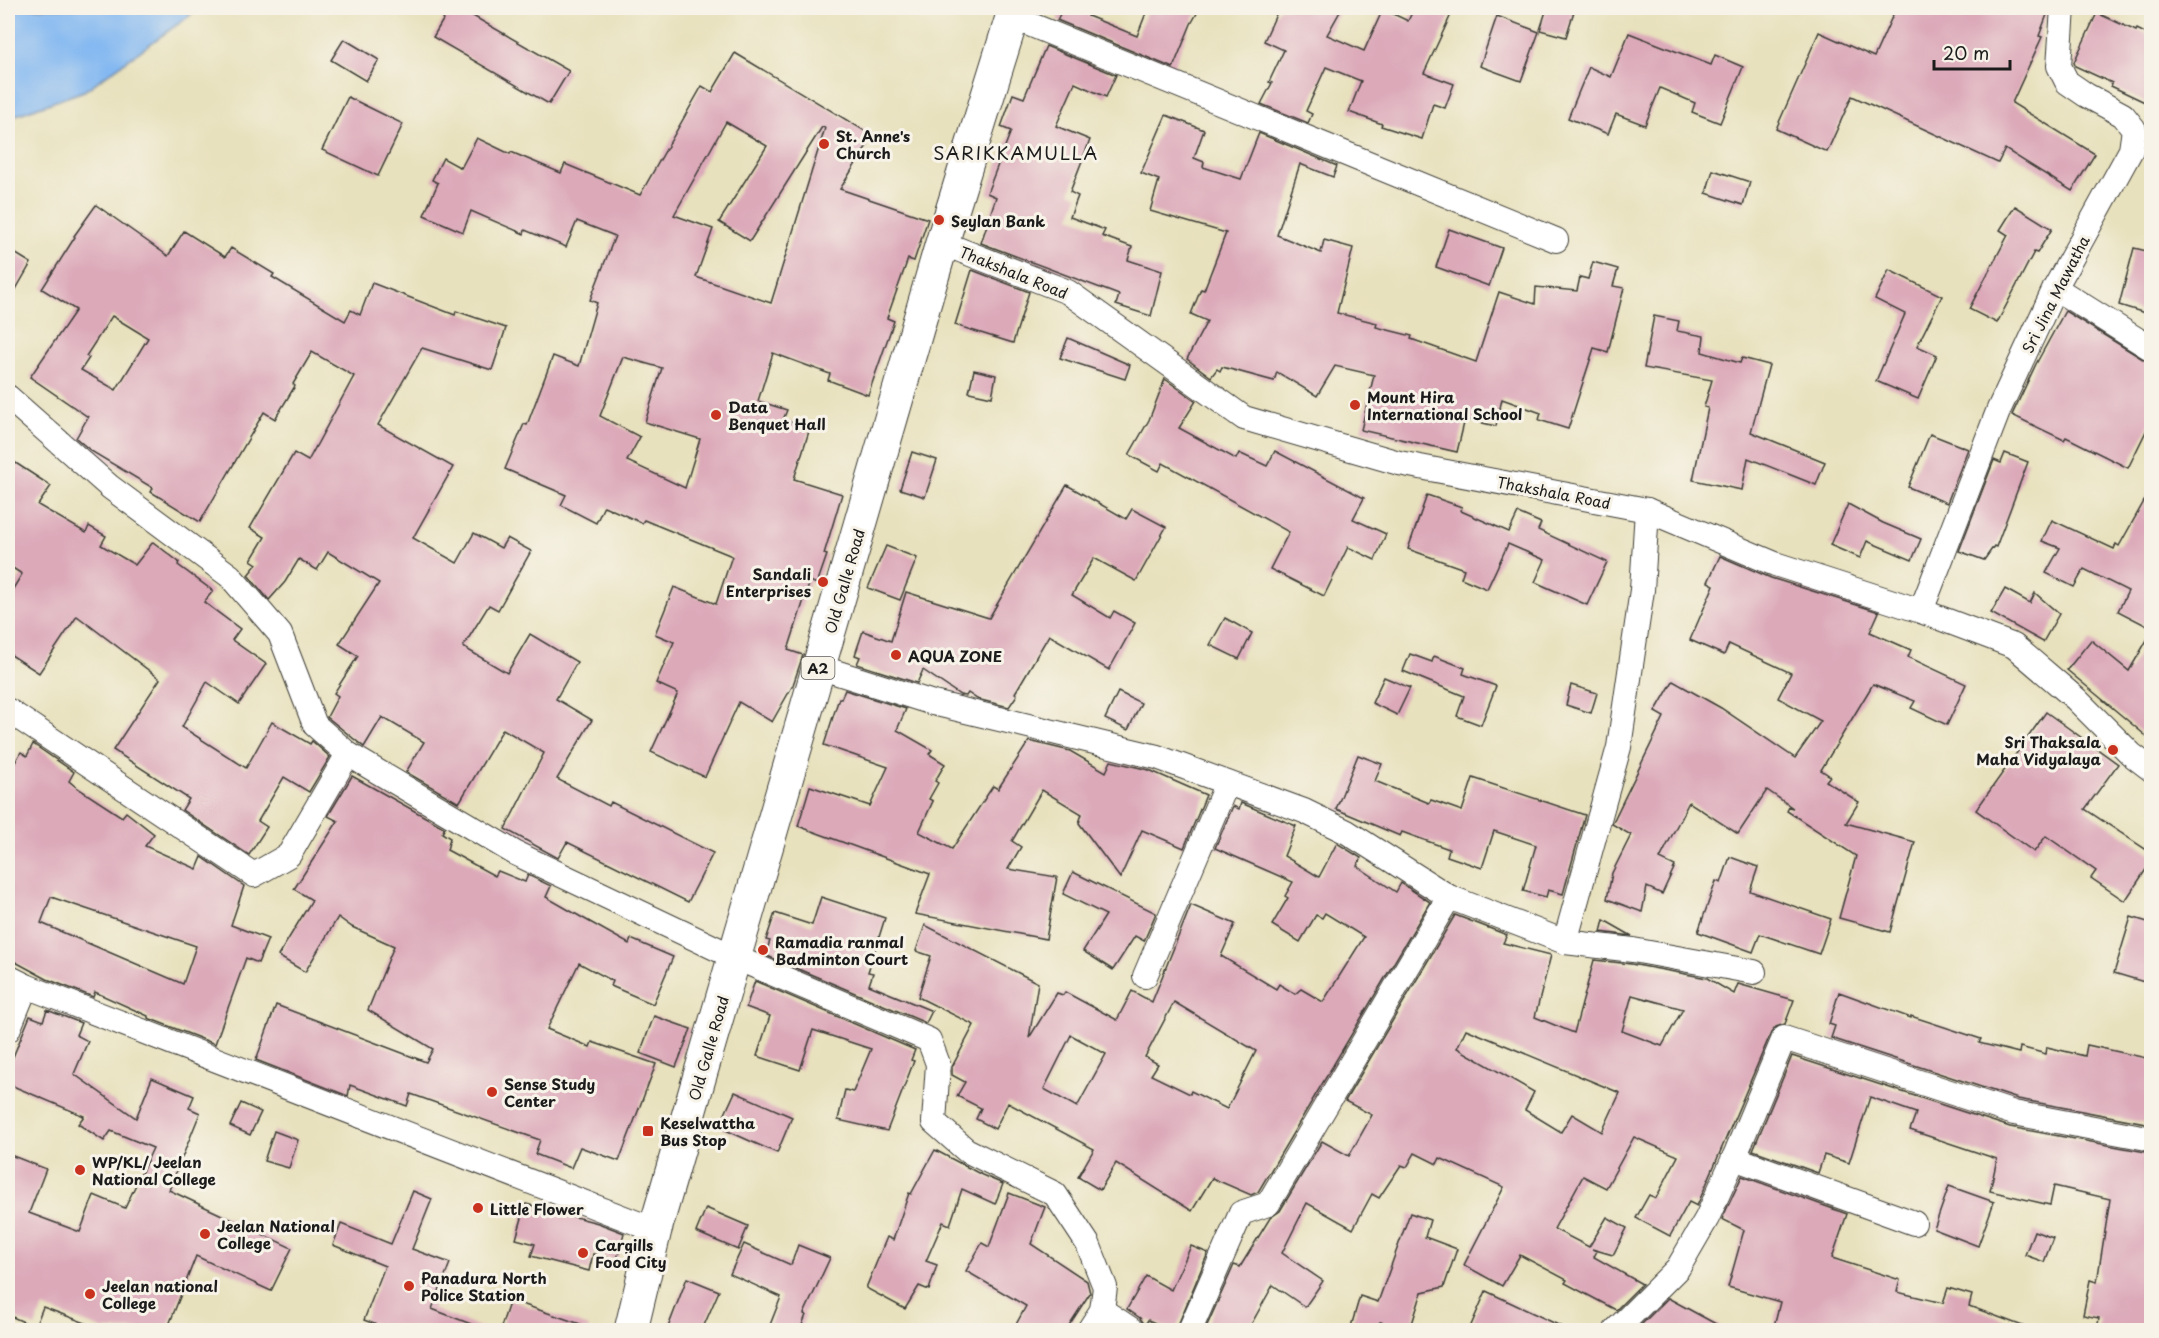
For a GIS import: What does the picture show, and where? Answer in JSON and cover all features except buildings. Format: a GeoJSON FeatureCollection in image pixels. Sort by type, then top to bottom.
{"type":"FeatureCollection","features":[{"type":"Feature","properties":{"kind":"highway","name":"Old Galle Road"},"geometry":{"type":"LineString","coordinates":[[631,1330],[655,1230],[734,957],[942,243],[1013,12]]}},
{"type":"Feature","properties":{"kind":"street","name":"Sri Jina Mawatha"},"geometry":{"type":"LineString","coordinates":[[1921,611],[1999,409],[2055,288],[2131,150],[2134,129],[2123,115],[2086,96],[2067,82],[2060,66],[2063,8]]}},
{"type":"Feature","properties":{"kind":"street"},"geometry":{"type":"LineString","coordinates":[[1013,12],[1556,240]]}},
{"type":"Feature","properties":{"kind":"street","name":"Thakshala Road"},"geometry":{"type":"LineString","coordinates":[[942,243],[1068,292],[1244,418],[1399,463],[1647,510],[1775,564],[1921,611],[2014,646],[2076,699],[2131,754],[2151,770]]}},
{"type":"Feature","properties":{"kind":"street"},"geometry":{"type":"LineString","coordinates":[[2055,288],[2151,348]]}},
{"type":"Feature","properties":{"kind":"street"},"geometry":{"type":"LineString","coordinates":[[8,397],[110,487],[230,576],[280,634],[315,725],[348,754],[515,853],[734,957],[929,1040],[938,1064],[934,1122],[966,1150],[1055,1194],[1088,1244],[1105,1287],[1102,1310],[1089,1330]]}},
{"type":"Feature","properties":{"kind":"street"},"geometry":{"type":"LineString","coordinates":[[1565,942],[1618,747],[1642,590],[1647,510]]}},
{"type":"Feature","properties":{"kind":"street"},"geometry":{"type":"LineString","coordinates":[[819,667],[933,703],[1157,757],[1304,811],[1347,832],[1449,897],[1565,942],[1633,950],[1754,972]]}},
{"type":"Feature","properties":{"kind":"street"},"geometry":{"type":"LineString","coordinates":[[9,711],[254,875],[289,855],[348,754]]}},
{"type":"Feature","properties":{"kind":"street"},"geometry":{"type":"LineString","coordinates":[[1145,976],[1227,783]]}},
{"type":"Feature","properties":{"kind":"street"},"geometry":{"type":"LineString","coordinates":[[1190,1330],[1241,1213],[1268,1204],[1449,897]]}},
{"type":"Feature","properties":{"kind":"street"},"geometry":{"type":"LineString","coordinates":[[8,1030],[17,981],[655,1230]]}},
{"type":"Feature","properties":{"kind":"street"},"geometry":{"type":"LineString","coordinates":[[1616,1330],[1678,1268],[1707,1218],[1784,1038],[2014,1113],[2151,1139]]}},
{"type":"Feature","properties":{"kind":"street"},"geometry":{"type":"LineString","coordinates":[[1734,1158],[1914,1222]]}},
{"type":"Feature","properties":{"kind":"street"},"geometry":{"type":"LineString","coordinates":[[1102,1310],[1132,1330]]}},
{"type":"Feature","properties":{"kind":"water"},"geometry":{"type":"Polygon","coordinates":[[[8,8],[198,8],[84,91],[8,118],[8,8]]]}},
{"type":"Feature","properties":{"kind":"place","name":"St. Anne's Church"},"geometry":{"type":"Point","coordinates":[824,144]}},
{"type":"Feature","properties":{"kind":"place","name":"Seylan Bank"},"geometry":{"type":"Point","coordinates":[939,220]}},
{"type":"Feature","properties":{"kind":"place","name":"Mount Hira International School"},"geometry":{"type":"Point","coordinates":[1355,405]}},
{"type":"Feature","properties":{"kind":"place","name":"Data Benquet Hall"},"geometry":{"type":"Point","coordinates":[716,415]}},
{"type":"Feature","properties":{"kind":"place","name":"Sandali Enterprises"},"geometry":{"type":"Point","coordinates":[823,582]}},
{"type":"Feature","properties":{"kind":"place","name":"AQUA ZONE"},"geometry":{"type":"Point","coordinates":[896,655]}},
{"type":"Feature","properties":{"kind":"place","name":"Sri Thaksala Maha Vidyalaya"},"geometry":{"type":"Point","coordinates":[2113,750]}},
{"type":"Feature","properties":{"kind":"place","name":"Ramadia ranmal Badminton Court"},"geometry":{"type":"Point","coordinates":[763,950]}},
{"type":"Feature","properties":{"kind":"place","name":"Sense Study Center"},"geometry":{"type":"Point","coordinates":[492,1092]}},
{"type":"Feature","properties":{"kind":"place","name":"Keselwattha Bus Stop"},"geometry":{"type":"Point","coordinates":[648,1131]}},
{"type":"Feature","properties":{"kind":"place","name":"WP/KL/ Jeelan National College"},"geometry":{"type":"Point","coordinates":[80,1170]}},
{"type":"Feature","properties":{"kind":"place","name":"Little Flower"},"geometry":{"type":"Point","coordinates":[478,1208]}},
{"type":"Feature","properties":{"kind":"place","name":"Jeelan National College"},"geometry":{"type":"Point","coordinates":[205,1234]}},
{"type":"Feature","properties":{"kind":"place","name":"Cargills Food City"},"geometry":{"type":"Point","coordinates":[583,1253]}},
{"type":"Feature","properties":{"kind":"place","name":"Panadura North Police Station"},"geometry":{"type":"Point","coordinates":[409,1286]}},
{"type":"Feature","properties":{"kind":"place","name":"Jeelan national College"},"geometry":{"type":"Point","coordinates":[90,1294]}},
{"type":"Feature","properties":{"kind":"district","name":"SARIKKAMULLA"},"geometry":{"type":"Point","coordinates":[1016,152]}}]}
